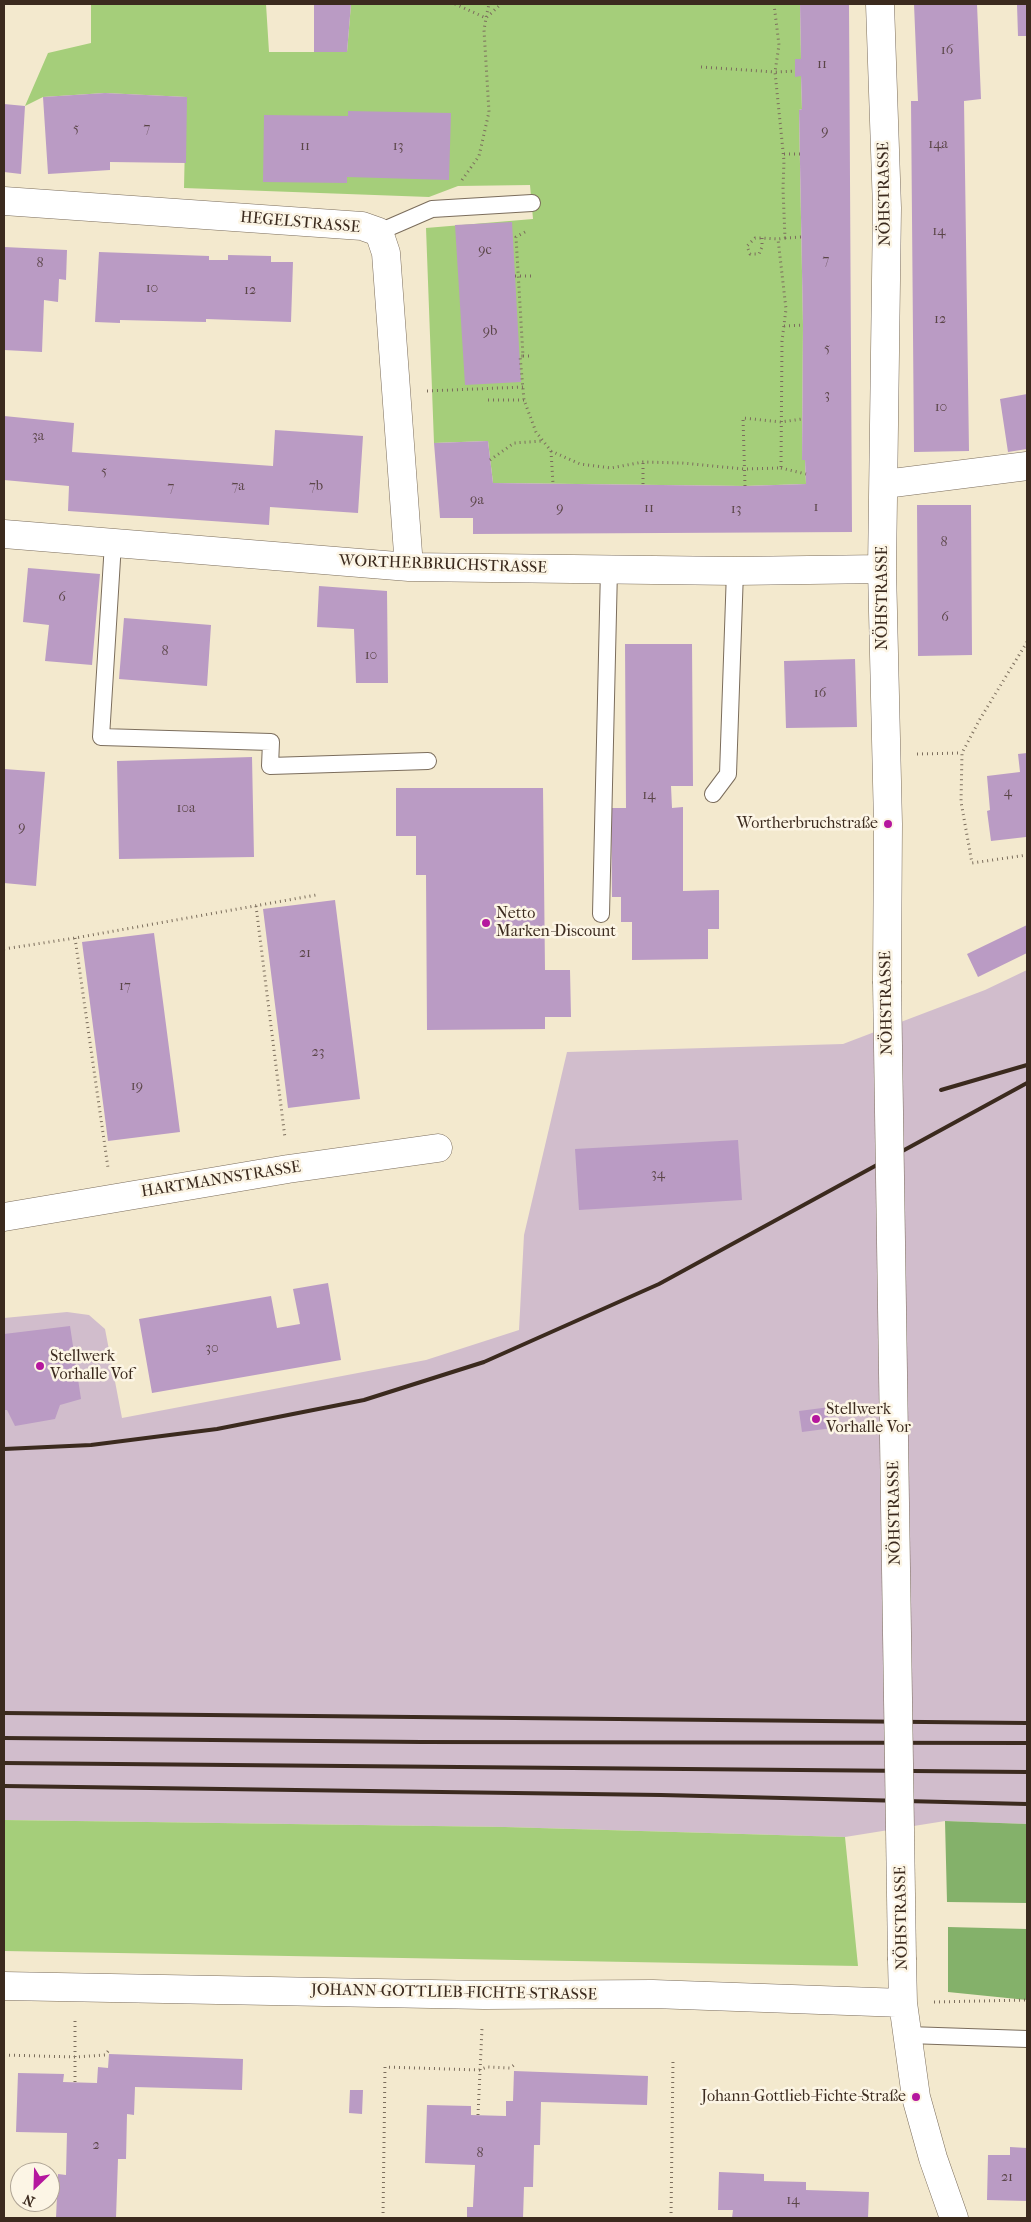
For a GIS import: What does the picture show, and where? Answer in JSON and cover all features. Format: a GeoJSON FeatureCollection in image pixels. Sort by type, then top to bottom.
{"type":"FeatureCollection","features":[{"type":"Feature","properties":{"kind":"street","name":"NÖHSTRASSE"},"geometry":{"type":"LineString","coordinates":[[880,4],[887,208],[885,484],[882,569],[888,824],[887,981],[903,2003],[916,2097],[933,2158],[954,2218]]}},
{"type":"Feature","properties":{"kind":"street","name":"HEGELSTRASSE"},"geometry":{"type":"LineString","coordinates":[[4,201],[362,226],[380,232],[386,253],[410,567]]}},
{"type":"Feature","properties":{"kind":"street"},"geometry":{"type":"LineString","coordinates":[[885,484],[1027,466]]}},
{"type":"Feature","properties":{"kind":"street","name":"WORTHERBRUCHSTRASSE"},"geometry":{"type":"LineString","coordinates":[[4,534],[410,567],[735,570],[882,569]]}},
{"type":"Feature","properties":{"kind":"street","name":"HARTMANNSTRASSE"},"geometry":{"type":"LineString","coordinates":[[4,1217],[288,1169],[438,1148]]}},
{"type":"Feature","properties":{"kind":"street","name":"JOHANN-GOTTLIEB-FICHTE-STRASSE"},"geometry":{"type":"LineString","coordinates":[[4,1986],[484,1995],[653,1994],[903,2003]]}},
{"type":"Feature","properties":{"kind":"lane"},"geometry":{"type":"LineString","coordinates":[[380,232],[432,209],[528,203]]}},
{"type":"Feature","properties":{"kind":"lane"},"geometry":{"type":"LineString","coordinates":[[113,543],[100,737],[271,742],[270,766],[428,761]]}},
{"type":"Feature","properties":{"kind":"lane"},"geometry":{"type":"LineString","coordinates":[[601,914],[609,569]]}},
{"type":"Feature","properties":{"kind":"lane"},"geometry":{"type":"LineString","coordinates":[[712,794],[728,774],[735,570]]}},
{"type":"Feature","properties":{"kind":"lane"},"geometry":{"type":"LineString","coordinates":[[908,2036],[1027,2039]]}},
{"type":"Feature","properties":{"kind":"path"},"geometry":{"type":"LineString","coordinates":[[455,4],[486,18]]}},
{"type":"Feature","properties":{"kind":"path"},"geometry":{"type":"LineString","coordinates":[[432,209],[458,186],[479,156],[488,112],[484,30],[489,4]]}},
{"type":"Feature","properties":{"kind":"path"},"geometry":{"type":"LineString","coordinates":[[486,18],[501,4]]}},
{"type":"Feature","properties":{"kind":"path"},"geometry":{"type":"LineString","coordinates":[[774,4],[779,45],[775,72],[784,154],[785,238]]}},
{"type":"Feature","properties":{"kind":"path"},"geometry":{"type":"LineString","coordinates":[[701,67],[775,72],[795,71]]}},
{"type":"Feature","properties":{"kind":"path"},"geometry":{"type":"LineString","coordinates":[[784,154],[800,154]]}},
{"type":"Feature","properties":{"kind":"path"},"geometry":{"type":"LineString","coordinates":[[528,203],[528,230],[516,237],[523,356],[520,356],[524,400],[536,432],[551,451],[580,464],[611,468],[643,462],[682,463],[744,469],[781,468],[806,474]]}},
{"type":"Feature","properties":{"kind":"path"},"geometry":{"type":"LineString","coordinates":[[762,238],[762,247],[759,254],[750,254],[747,246],[755,238],[802,237]]}},
{"type":"Feature","properties":{"kind":"path"},"geometry":{"type":"LineString","coordinates":[[778,239],[786,309],[782,341],[781,468]]}},
{"type":"Feature","properties":{"kind":"path"},"geometry":{"type":"LineString","coordinates":[[517,276],[532,276]]}},
{"type":"Feature","properties":{"kind":"path"},"geometry":{"type":"LineString","coordinates":[[784,326],[803,325]]}},
{"type":"Feature","properties":{"kind":"path"},"geometry":{"type":"LineString","coordinates":[[523,356],[533,356]]}},
{"type":"Feature","properties":{"kind":"path"},"geometry":{"type":"LineString","coordinates":[[397,392],[523,387]]}},
{"type":"Feature","properties":{"kind":"path"},"geometry":{"type":"LineString","coordinates":[[488,400],[524,400]]}},
{"type":"Feature","properties":{"kind":"path"},"geometry":{"type":"LineString","coordinates":[[745,486],[743,418],[781,422],[802,419]]}},
{"type":"Feature","properties":{"kind":"path"},"geometry":{"type":"LineString","coordinates":[[490,460],[514,443],[543,441]]}},
{"type":"Feature","properties":{"kind":"path"},"geometry":{"type":"LineString","coordinates":[[551,451],[553,484]]}},
{"type":"Feature","properties":{"kind":"path"},"geometry":{"type":"LineString","coordinates":[[643,462],[643,484]]}},
{"type":"Feature","properties":{"kind":"path"},"geometry":{"type":"LineString","coordinates":[[1027,642],[980,719],[962,753],[961,802],[972,863],[1027,855]]}},
{"type":"Feature","properties":{"kind":"path"},"geometry":{"type":"LineString","coordinates":[[885,755],[962,753]]}},
{"type":"Feature","properties":{"kind":"path"},"geometry":{"type":"LineString","coordinates":[[4,948],[75,938],[316,894]]}},
{"type":"Feature","properties":{"kind":"path"},"geometry":{"type":"LineString","coordinates":[[256,906],[288,1169]]}},
{"type":"Feature","properties":{"kind":"path"},"geometry":{"type":"LineString","coordinates":[[75,938],[112,1198]]}},
{"type":"Feature","properties":{"kind":"path"},"geometry":{"type":"LineString","coordinates":[[75,1987],[75,2082]]}},
{"type":"Feature","properties":{"kind":"path"},"geometry":{"type":"LineString","coordinates":[[478,2115],[484,1995]]}},
{"type":"Feature","properties":{"kind":"path"},"geometry":{"type":"LineString","coordinates":[[903,2003],[1027,2000]]}},
{"type":"Feature","properties":{"kind":"path"},"geometry":{"type":"LineString","coordinates":[[4,2055],[105,2055],[109,2050]]}},
{"type":"Feature","properties":{"kind":"path"},"geometry":{"type":"LineString","coordinates":[[671,2218],[673,2060]]}},
{"type":"Feature","properties":{"kind":"path"},"geometry":{"type":"LineString","coordinates":[[383,2218],[385,2067],[479,2070],[487,2067],[510,2068],[514,2065]]}},
{"type":"Feature","properties":{"kind":"shaded area"},"geometry":{"type":"Polygon","coordinates":[[[1027,970],[1027,1824],[945,1821],[845,1837],[505,1827],[4,1820],[4,1318],[67,1312],[89,1315],[105,1329],[122,1418],[426,1360],[519,1330],[524,1235],[567,1052],[843,1044],[985,990],[1027,970]]]}},
{"type":"Feature","properties":{"kind":"green space"},"geometry":{"type":"Polygon","coordinates":[[[91,4],[266,4],[269,52],[347,52],[351,4],[800,4],[801,59],[795,60],[795,76],[801,76],[802,109],[799,110],[803,325],[802,460],[805,460],[806,484],[745,486],[493,483],[488,441],[434,443],[426,228],[533,219],[530,185],[458,186],[429,197],[184,188],[186,97],[105,93],[43,97],[25,106],[48,53],[91,43],[91,4]]]}},
{"type":"Feature","properties":{"kind":"green space"},"geometry":{"type":"Polygon","coordinates":[[[4,1820],[505,1827],[845,1837],[858,1966],[4,1951],[4,1820]]]}},
{"type":"Feature","properties":{"kind":"green space"},"geometry":{"type":"Polygon","coordinates":[[[945,1821],[1027,1824],[1027,1903],[947,1902],[945,1821]]]}},
{"type":"Feature","properties":{"kind":"green space"},"geometry":{"type":"Polygon","coordinates":[[[948,1927],[1027,1929],[1027,2000],[948,1992],[948,1927]]]}},
{"type":"Feature","properties":{"kind":"building"},"geometry":{"type":"Polygon","coordinates":[[[314,4],[351,4],[347,52],[314,52],[314,4]]]}},
{"type":"Feature","properties":{"kind":"building"},"geometry":{"type":"Polygon","coordinates":[[[800,4],[849,4],[852,532],[473,534],[473,518],[440,518],[434,443],[488,441],[493,483],[745,486],[806,484],[805,460],[802,460],[803,325],[799,110],[802,109],[801,76],[795,77],[795,59],[801,59],[800,4]]]}},
{"type":"Feature","properties":{"kind":"building"},"geometry":{"type":"Polygon","coordinates":[[[914,4],[977,4],[981,99],[964,101],[969,451],[914,452],[911,101],[918,101],[914,4]]]}},
{"type":"Feature","properties":{"kind":"building"},"geometry":{"type":"Polygon","coordinates":[[[1017,4],[1027,4],[1027,36],[1018,36],[1017,4]]]}},
{"type":"Feature","properties":{"kind":"building"},"geometry":{"type":"Polygon","coordinates":[[[105,93],[187,97],[186,163],[110,162],[110,170],[48,174],[43,97],[105,93]]]}},
{"type":"Feature","properties":{"kind":"building"},"geometry":{"type":"Polygon","coordinates":[[[4,104],[25,106],[21,174],[4,172],[4,104]]]}},
{"type":"Feature","properties":{"kind":"building"},"geometry":{"type":"Polygon","coordinates":[[[348,111],[451,113],[449,180],[347,177],[347,183],[263,182],[264,115],[348,116],[348,111]]]}},
{"type":"Feature","properties":{"kind":"building"},"geometry":{"type":"Polygon","coordinates":[[[512,222],[521,382],[465,385],[455,225],[512,222]]]}},
{"type":"Feature","properties":{"kind":"building"},"geometry":{"type":"Polygon","coordinates":[[[4,247],[67,250],[66,280],[59,279],[58,302],[44,300],[42,352],[4,350],[4,247]]]}},
{"type":"Feature","properties":{"kind":"building"},"geometry":{"type":"Polygon","coordinates":[[[99,252],[209,256],[209,260],[228,260],[228,255],[271,256],[271,262],[293,262],[291,322],[206,319],[206,322],[120,320],[120,323],[95,322],[99,252]]]}},
{"type":"Feature","properties":{"kind":"building"},"geometry":{"type":"Polygon","coordinates":[[[1027,394],[1027,449],[1008,452],[1000,399],[1027,394]]]}},
{"type":"Feature","properties":{"kind":"building"},"geometry":{"type":"Polygon","coordinates":[[[4,416],[74,423],[72,452],[273,466],[275,430],[363,436],[358,513],[270,507],[269,525],[68,511],[69,486],[4,480],[4,416]]]}},
{"type":"Feature","properties":{"kind":"building"},"geometry":{"type":"Polygon","coordinates":[[[917,505],[971,505],[972,655],[918,656],[917,505]]]}},
{"type":"Feature","properties":{"kind":"building"},"geometry":{"type":"Polygon","coordinates":[[[28,568],[100,574],[92,665],[45,661],[49,625],[23,622],[28,568]]]}},
{"type":"Feature","properties":{"kind":"building"},"geometry":{"type":"Polygon","coordinates":[[[319,586],[387,591],[388,683],[356,683],[354,629],[317,627],[319,586]]]}},
{"type":"Feature","properties":{"kind":"building"},"geometry":{"type":"Polygon","coordinates":[[[124,618],[211,625],[207,686],[119,679],[124,618]]]}},
{"type":"Feature","properties":{"kind":"building"},"geometry":{"type":"Polygon","coordinates":[[[625,644],[692,644],[693,786],[671,786],[672,808],[683,807],[683,891],[719,890],[719,929],[708,929],[708,959],[632,960],[632,922],[621,922],[621,897],[612,897],[611,808],[626,808],[625,644]]]}},
{"type":"Feature","properties":{"kind":"building"},"geometry":{"type":"Polygon","coordinates":[[[855,659],[857,727],[786,728],[784,661],[855,659]]]}},
{"type":"Feature","properties":{"kind":"building"},"geometry":{"type":"Polygon","coordinates":[[[1027,753],[1026,837],[991,841],[987,811],[990,810],[987,776],[1020,772],[1018,754],[1027,753]]]}},
{"type":"Feature","properties":{"kind":"building"},"geometry":{"type":"Polygon","coordinates":[[[252,757],[254,857],[119,859],[117,761],[252,757]]]}},
{"type":"Feature","properties":{"kind":"building"},"geometry":{"type":"Polygon","coordinates":[[[4,769],[45,772],[36,886],[4,883],[4,769]]]}},
{"type":"Feature","properties":{"kind":"building","name":"Netto Marken-Discount"},"geometry":{"type":"Polygon","coordinates":[[[396,788],[543,788],[545,970],[570,970],[571,1017],[545,1017],[545,1029],[427,1030],[426,875],[416,875],[416,836],[396,836],[396,788]]]}},
{"type":"Feature","properties":{"kind":"building"},"geometry":{"type":"Polygon","coordinates":[[[335,900],[360,1099],[288,1108],[263,909],[335,900]]]}},
{"type":"Feature","properties":{"kind":"building"},"geometry":{"type":"Polygon","coordinates":[[[1027,925],[1027,953],[978,977],[967,954],[1027,925]]]}},
{"type":"Feature","properties":{"kind":"building"},"geometry":{"type":"Polygon","coordinates":[[[154,933],[180,1132],[108,1141],[82,942],[154,933]]]}},
{"type":"Feature","properties":{"kind":"building"},"geometry":{"type":"Polygon","coordinates":[[[738,1140],[742,1200],[579,1210],[575,1149],[738,1140]]]}},
{"type":"Feature","properties":{"kind":"building"},"geometry":{"type":"Polygon","coordinates":[[[328,1283],[341,1360],[152,1393],[139,1319],[271,1296],[277,1328],[300,1324],[293,1289],[328,1283]]]}},
{"type":"Feature","properties":{"kind":"building","name":"Stellwerk Vorhalle Vof"},"geometry":{"type":"Polygon","coordinates":[[[70,1326],[81,1399],[60,1405],[55,1419],[15,1426],[7,1410],[4,1410],[4,1334],[70,1326]]]}},
{"type":"Feature","properties":{"kind":"building","name":"Stellwerk Vorhalle Vor"},"geometry":{"type":"Polygon","coordinates":[[[830,1407],[833,1428],[802,1432],[799,1411],[830,1407]]]}},
{"type":"Feature","properties":{"kind":"building"},"geometry":{"type":"Polygon","coordinates":[[[109,2054],[243,2059],[242,2090],[135,2087],[134,2115],[127,2114],[126,2159],[118,2159],[116,2218],[56,2218],[56,2212],[60,2212],[60,2174],[66,2175],[67,2133],[16,2132],[18,2073],[64,2074],[63,2082],[97,2083],[98,2067],[108,2068],[109,2054]]]}},
{"type":"Feature","properties":{"kind":"building"},"geometry":{"type":"Polygon","coordinates":[[[514,2071],[648,2076],[647,2105],[541,2102],[540,2145],[534,2145],[533,2187],[524,2187],[523,2218],[467,2218],[467,2207],[473,2207],[475,2165],[425,2163],[427,2105],[471,2106],[471,2115],[506,2116],[506,2101],[513,2101],[514,2071]]]}},
{"type":"Feature","properties":{"kind":"building"},"geometry":{"type":"Polygon","coordinates":[[[350,2090],[363,2090],[362,2114],[349,2113],[350,2090]]]}},
{"type":"Feature","properties":{"kind":"building"},"geometry":{"type":"Polygon","coordinates":[[[1010,2147],[1027,2148],[1027,2201],[987,2200],[988,2155],[1010,2155],[1010,2147]]]}},
{"type":"Feature","properties":{"kind":"building"},"geometry":{"type":"Polygon","coordinates":[[[719,2172],[764,2174],[764,2181],[806,2182],[806,2190],[869,2192],[868,2218],[732,2218],[733,2210],[718,2210],[719,2172]]]}},
{"type":"Feature","properties":{"kind":"railway"},"geometry":{"type":"LineString","coordinates":[[941,1090],[1027,1065]]}},
{"type":"Feature","properties":{"kind":"railway"},"geometry":{"type":"LineString","coordinates":[[4,1449],[91,1445],[217,1429],[364,1400],[484,1362],[659,1284],[1027,1083]]}},
{"type":"Feature","properties":{"kind":"railway"},"geometry":{"type":"LineString","coordinates":[[4,1713],[1027,1723]]}},
{"type":"Feature","properties":{"kind":"railway"},"geometry":{"type":"LineString","coordinates":[[4,1738],[421,1742],[1027,1743]]}},
{"type":"Feature","properties":{"kind":"railway"},"geometry":{"type":"LineString","coordinates":[[4,1763],[1027,1772]]}},
{"type":"Feature","properties":{"kind":"railway"},"geometry":{"type":"LineString","coordinates":[[4,1786],[661,1795],[1027,1804]]}},
{"type":"Feature","properties":{"kind":"place","name":"Wortherbruchstraße"},"geometry":{"type":"Point","coordinates":[888,824]}},
{"type":"Feature","properties":{"kind":"place","name":"Netto Marken-Discount"},"geometry":{"type":"Point","coordinates":[486,923]}},
{"type":"Feature","properties":{"kind":"place","name":"Stellwerk Vorhalle Vof"},"geometry":{"type":"Point","coordinates":[40,1366]}},
{"type":"Feature","properties":{"kind":"place","name":"Stellwerk Vorhalle Vor"},"geometry":{"type":"Point","coordinates":[816,1419]}},
{"type":"Feature","properties":{"kind":"place","name":"Johann-Gottlieb-Fichte-Straße"},"geometry":{"type":"Point","coordinates":[916,2097]}}]}
